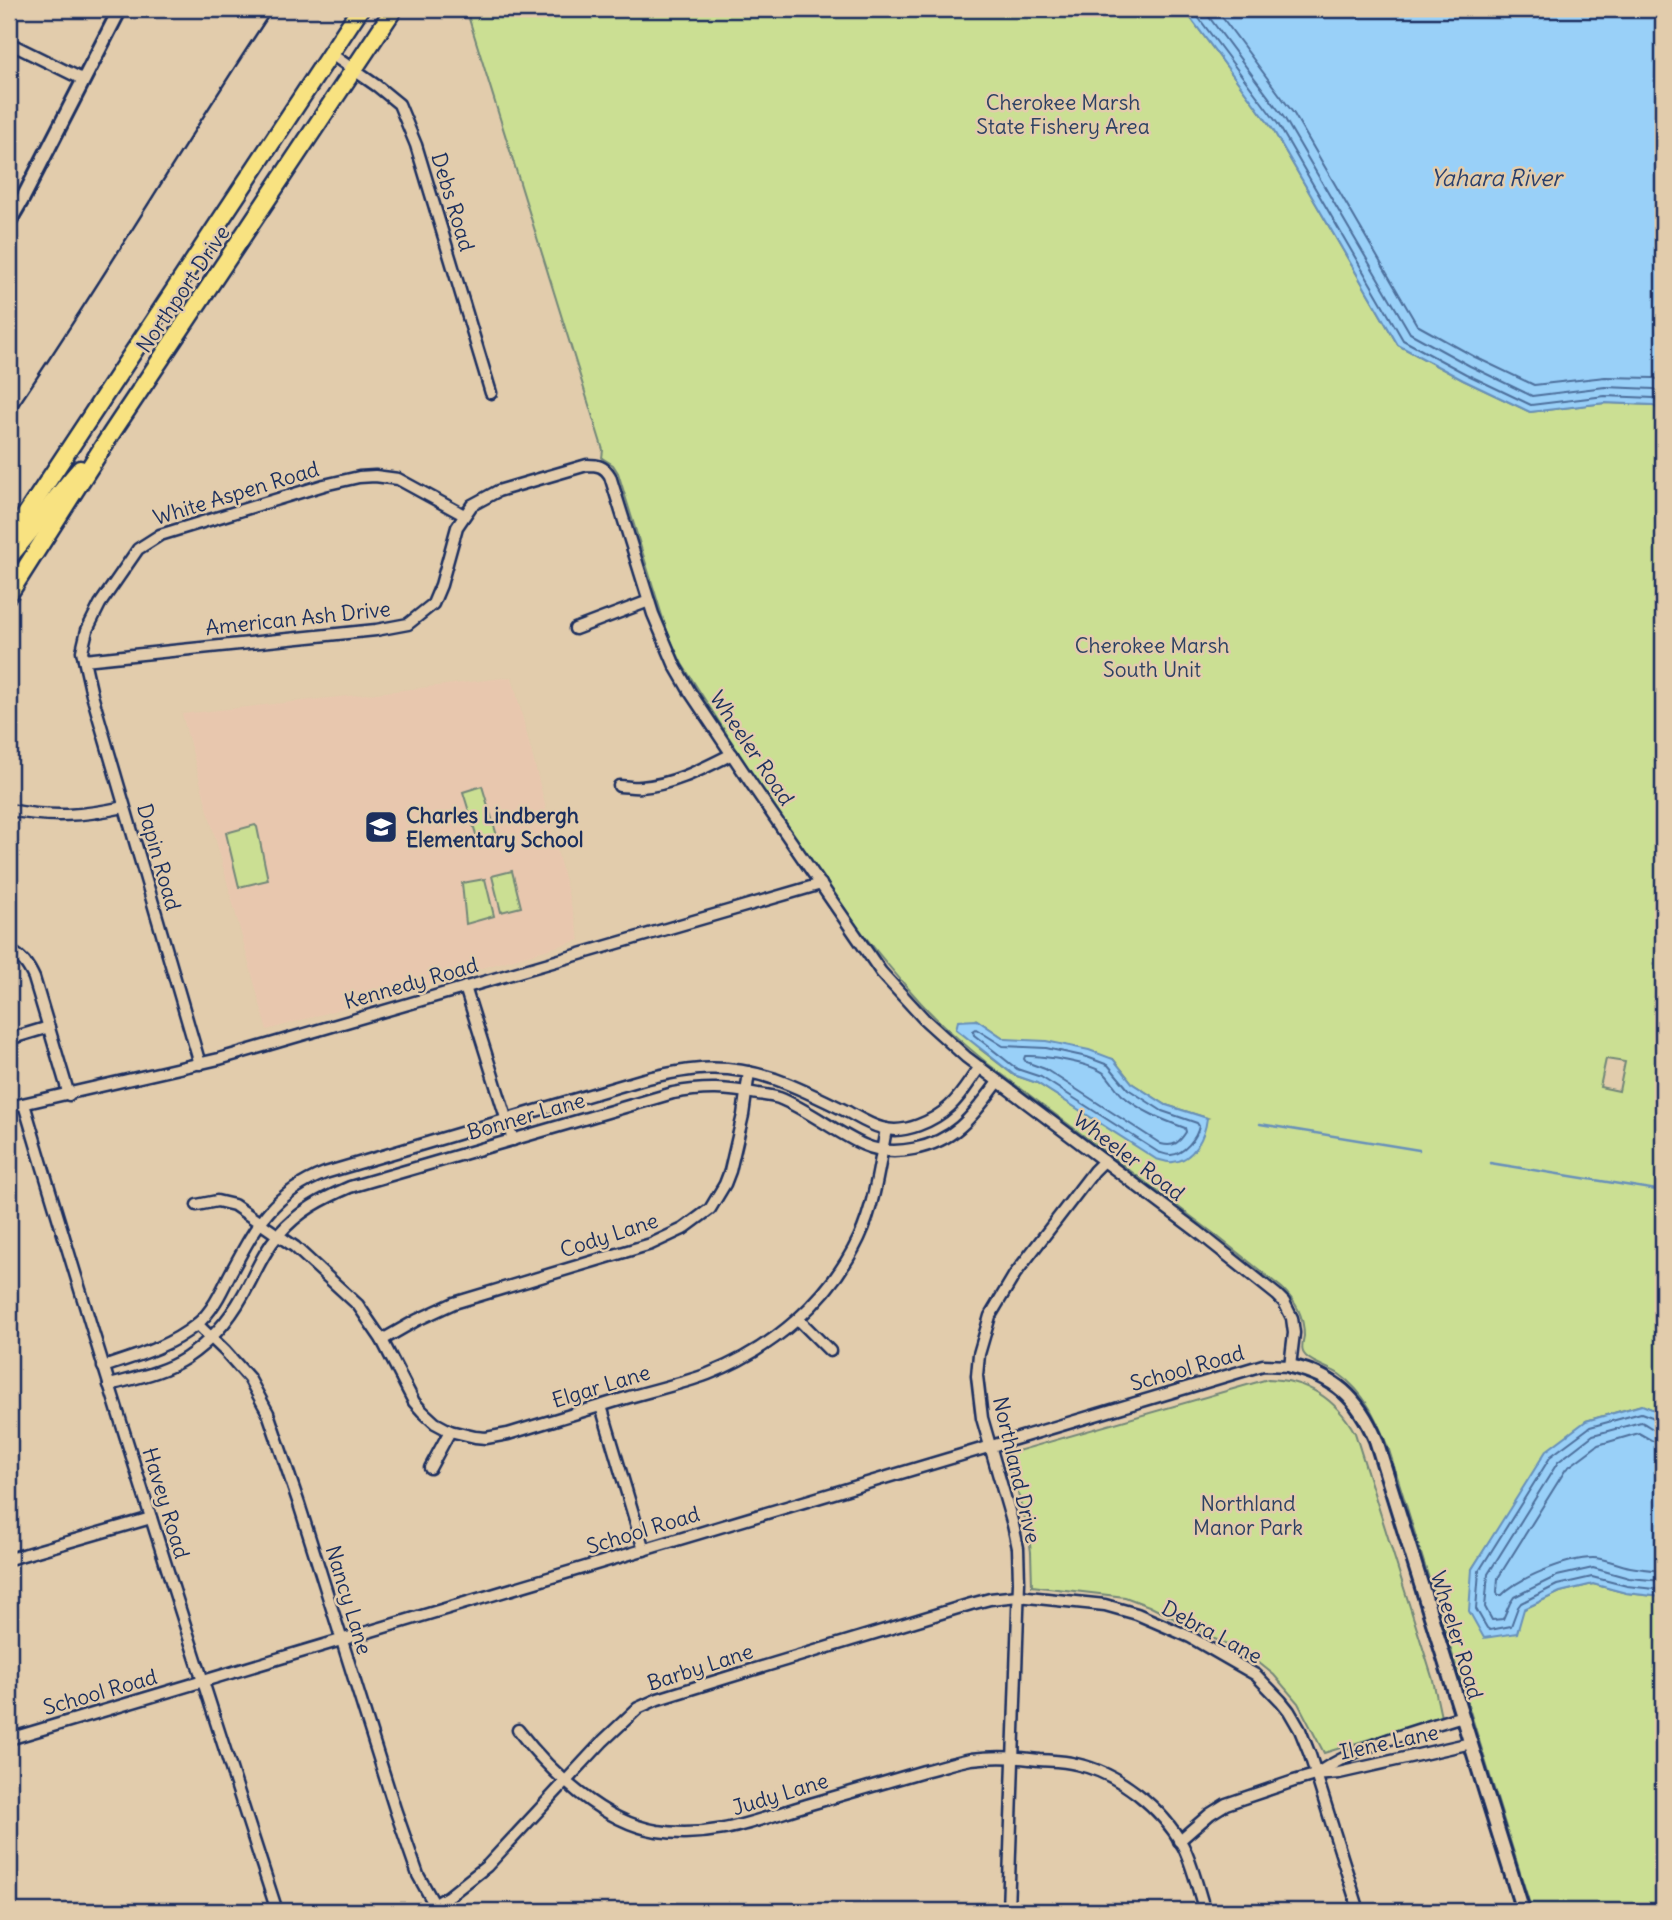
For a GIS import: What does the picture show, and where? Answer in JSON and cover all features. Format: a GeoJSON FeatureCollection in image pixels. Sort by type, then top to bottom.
{"type":"FeatureCollection","features":[{"type":"Feature","properties":{"kind":"main road","name":"Northport Drive"},"geometry":{"type":"LineString","coordinates":[[9,540],[360,9]]}},
{"type":"Feature","properties":{"kind":"main road","name":"Northport Drive"},"geometry":{"type":"LineString","coordinates":[[9,594],[111,434],[394,9]]}},
{"type":"Feature","properties":{"kind":"main road"},"geometry":{"type":"LineString","coordinates":[[9,557],[62,489],[111,434]]}},
{"type":"Feature","properties":{"kind":"street"},"geometry":{"type":"LineString","coordinates":[[9,222],[120,9]]}},
{"type":"Feature","properties":{"kind":"street"},"geometry":{"type":"LineString","coordinates":[[15,46],[84,80]]}},
{"type":"Feature","properties":{"kind":"street","name":"Debs Road"},"geometry":{"type":"LineString","coordinates":[[331,54],[399,104],[416,145],[491,393]]}},
{"type":"Feature","properties":{"kind":"street","name":"Wheeler Road"},"geometry":{"type":"LineString","coordinates":[[464,515],[471,505],[498,492],[587,465],[606,468],[657,626],[675,666],[860,943],[898,992],[951,1044],[980,1068],[1254,1275],[1284,1302],[1293,1325],[1290,1366],[1323,1376],[1340,1387],[1356,1402],[1376,1440],[1523,1911]]}},
{"type":"Feature","properties":{"kind":"street","name":"White Aspen Road"},"geometry":{"type":"LineString","coordinates":[[84,660],[84,636],[100,604],[138,549],[160,535],[324,485],[359,477],[398,479],[464,515]]}},
{"type":"Feature","properties":{"kind":"street","name":"American Ash Drive"},"geometry":{"type":"LineString","coordinates":[[84,660],[376,630],[408,624],[433,604],[457,527],[464,515]]}},
{"type":"Feature","properties":{"kind":"street"},"geometry":{"type":"LineString","coordinates":[[575,629],[649,601]]}},
{"type":"Feature","properties":{"kind":"street","name":"Dapin Road"},"geometry":{"type":"LineString","coordinates":[[84,660],[124,807],[200,1064]]}},
{"type":"Feature","properties":{"kind":"street"},"geometry":{"type":"LineString","coordinates":[[619,786],[641,788],[657,784],[704,769],[732,754]]}},
{"type":"Feature","properties":{"kind":"street"},"geometry":{"type":"LineString","coordinates":[[9,810],[40,816],[75,815],[124,807]]}},
{"type":"Feature","properties":{"kind":"street","name":"Kennedy Road"},"geometry":{"type":"LineString","coordinates":[[9,1107],[200,1064],[821,884]]}},
{"type":"Feature","properties":{"kind":"street"},"geometry":{"type":"LineString","coordinates":[[9,950],[23,959],[30,968],[69,1095]]}},
{"type":"Feature","properties":{"kind":"street"},"geometry":{"type":"LineString","coordinates":[[466,987],[513,1140]]}},
{"type":"Feature","properties":{"kind":"street"},"geometry":{"type":"LineString","coordinates":[[9,1039],[49,1027]]}},
{"type":"Feature","properties":{"kind":"street","name":"Bonner Lane"},"geometry":{"type":"LineString","coordinates":[[103,1367],[146,1353],[197,1324],[221,1293],[259,1222],[278,1202],[309,1179],[362,1161],[644,1079],[699,1068],[728,1068],[776,1079],[886,1129]]}},
{"type":"Feature","properties":{"kind":"street"},"geometry":{"type":"LineString","coordinates":[[886,1129],[916,1125],[943,1111],[952,1105],[980,1068]]}},
{"type":"Feature","properties":{"kind":"street","name":"Cody Lane"},"geometry":{"type":"LineString","coordinates":[[382,1340],[454,1303],[651,1244],[683,1229],[709,1209],[725,1184],[730,1171],[749,1072]]}},
{"type":"Feature","properties":{"kind":"street","name":"Bonner Lane"},"geometry":{"type":"LineString","coordinates":[[109,1385],[164,1369],[187,1357],[211,1338],[228,1319],[278,1235],[308,1207],[350,1187],[673,1093],[720,1088],[778,1098],[865,1145],[882,1150],[906,1150],[944,1138],[960,1128],[999,1082]]}},
{"type":"Feature","properties":{"kind":"street","name":"Havey Road"},"geometry":{"type":"LineString","coordinates":[[24,1104],[85,1312],[277,1911]]}},
{"type":"Feature","properties":{"kind":"street","name":"Elgar Lane"},"geometry":{"type":"LineString","coordinates":[[197,1205],[222,1201],[234,1205],[295,1247],[358,1305],[382,1340],[414,1402],[422,1411],[435,1423],[450,1431],[486,1438],[508,1434],[687,1381],[750,1354],[785,1332],[831,1282],[859,1238],[869,1209],[886,1129]]}},
{"type":"Feature","properties":{"kind":"street","name":"Northland Drive"},"geometry":{"type":"LineString","coordinates":[[1008,1911],[1018,1548],[982,1418],[977,1376],[982,1339],[990,1316],[1015,1274],[1104,1161]]}},
{"type":"Feature","properties":{"kind":"street"},"geometry":{"type":"LineString","coordinates":[[798,1319],[830,1351]]}},
{"type":"Feature","properties":{"kind":"street","name":"Nancy Lane"},"geometry":{"type":"LineString","coordinates":[[197,1324],[248,1378],[268,1413],[394,1809],[418,1875],[436,1908]]}},
{"type":"Feature","properties":{"kind":"street","name":"School Road"},"geometry":{"type":"LineString","coordinates":[[9,1739],[1263,1365],[1290,1366]]}},
{"type":"Feature","properties":{"kind":"street"},"geometry":{"type":"LineString","coordinates":[[601,1406],[645,1550]]}},
{"type":"Feature","properties":{"kind":"street"},"geometry":{"type":"LineString","coordinates":[[430,1468],[450,1431]]}},
{"type":"Feature","properties":{"kind":"street"},"geometry":{"type":"LineString","coordinates":[[9,1559],[151,1518]]}},
{"type":"Feature","properties":{"kind":"street","name":"Debra Lane"},"geometry":{"type":"LineString","coordinates":[[1018,1596],[1104,1605],[1137,1614],[1190,1637],[1256,1675],[1281,1701],[1300,1730],[1359,1911]]}},
{"type":"Feature","properties":{"kind":"street","name":"Barby Lane"},"geometry":{"type":"LineString","coordinates":[[424,1911],[436,1908],[487,1866],[604,1741],[638,1709],[658,1699],[971,1604],[1018,1596]]}},
{"type":"Feature","properties":{"kind":"street","name":"Ilene Lane"},"geometry":{"type":"LineString","coordinates":[[1315,1775],[1366,1748],[1462,1716]]}},
{"type":"Feature","properties":{"kind":"street","name":"Judy Lane"},"geometry":{"type":"LineString","coordinates":[[518,1730],[550,1768],[587,1798],[624,1821],[658,1831],[703,1834],[743,1826],[968,1760],[1014,1758],[1077,1764],[1127,1786],[1157,1812],[1179,1841],[1188,1859],[1205,1911]]}},
{"type":"Feature","properties":{"kind":"street","name":"Ilene Lane"},"geometry":{"type":"LineString","coordinates":[[1179,1841],[1226,1804],[1315,1775],[1339,1773],[1471,1743]]}},
{"type":"Feature","properties":{"kind":"street"},"geometry":{"type":"LineString","coordinates":[[983,1911],[1008,1911]]}},
{"type":"Feature","properties":{"kind":"shaded area","name":"Charles Lindbergh Elementary School"},"geometry":{"type":"Polygon","coordinates":[[[512,677],[580,940],[267,1030],[182,714],[512,677]]]}},
{"type":"Feature","properties":{"kind":"green space","name":"Cherokee Marsh South Unit"},"geometry":{"type":"Polygon","coordinates":[[[466,9],[1184,9],[1272,128],[1398,345],[1530,412],[1605,403],[1653,405],[1663,414],[1663,1420],[1657,1411],[1641,1405],[1586,1421],[1507,1515],[1472,1569],[1524,1609],[1560,1592],[1593,1584],[1626,1593],[1663,1597],[1663,1911],[1532,1911],[1389,1450],[1370,1408],[1357,1390],[1339,1374],[1305,1355],[1302,1349],[1304,1329],[1301,1316],[1282,1288],[988,1064],[931,1014],[881,957],[820,876],[682,664],[663,619],[618,473],[613,465],[602,458],[603,450],[466,9]],[[977,1020],[980,1049],[1014,1075],[1037,1083],[1126,1139],[1207,1118],[1166,1105],[1133,1084],[1113,1059],[1005,1039],[977,1020]],[[1606,1059],[1600,1087],[1619,1091],[1625,1062],[1606,1059]]]}},
{"type":"Feature","properties":{"kind":"green space"},"geometry":{"type":"Polygon","coordinates":[[[482,786],[498,839],[479,844],[463,792],[482,786]]]}},
{"type":"Feature","properties":{"kind":"green space"},"geometry":{"type":"Polygon","coordinates":[[[255,825],[268,880],[239,887],[226,833],[255,825]]]}},
{"type":"Feature","properties":{"kind":"green space"},"geometry":{"type":"Polygon","coordinates":[[[512,871],[521,907],[501,912],[492,876],[512,871]]]}},
{"type":"Feature","properties":{"kind":"green space"},"geometry":{"type":"Polygon","coordinates":[[[485,879],[494,916],[466,924],[462,883],[485,879]]]}},
{"type":"Feature","properties":{"kind":"green space","name":"Northland Manor Park"},"geometry":{"type":"Polygon","coordinates":[[[1268,1379],[1295,1383],[1319,1394],[1339,1410],[1355,1433],[1433,1680],[1441,1717],[1324,1753],[1298,1703],[1274,1675],[1253,1658],[1149,1606],[1125,1597],[1032,1586],[1028,1530],[1007,1454],[1268,1379]]]}},
{"type":"Feature","properties":{"kind":"water","name":"Yahara River"},"geometry":{"type":"Polygon","coordinates":[[[1184,9],[1663,9],[1663,414],[1653,405],[1605,403],[1530,412],[1398,345],[1272,128],[1184,9]]]}},
{"type":"Feature","properties":{"kind":"water"},"geometry":{"type":"Polygon","coordinates":[[[977,1020],[1005,1039],[1046,1041],[1089,1050],[1113,1059],[1133,1084],[1166,1105],[1207,1118],[1201,1139],[1187,1157],[1173,1162],[1156,1159],[1037,1083],[1014,1075],[956,1029],[958,1021],[977,1020]]]}},
{"type":"Feature","properties":{"kind":"water"},"geometry":{"type":"Polygon","coordinates":[[[1642,1405],[1657,1411],[1663,1420],[1663,1597],[1626,1593],[1593,1584],[1560,1592],[1524,1609],[1517,1633],[1484,1638],[1469,1611],[1472,1569],[1546,1451],[1586,1421],[1642,1405]]]}},
{"type":"Feature","properties":{"kind":"waterway"},"geometry":{"type":"LineString","coordinates":[[1260,1124],[1419,1150]]}},
{"type":"Feature","properties":{"kind":"waterway"},"geometry":{"type":"LineString","coordinates":[[1490,1163],[1663,1191]]}},
{"type":"Feature","properties":{"kind":"railway"},"geometry":{"type":"LineString","coordinates":[[9,419],[273,9]]}},
{"type":"Feature","properties":{"kind":"place","name":"Charles Lindbergh Elementary School"},"geometry":{"type":"Point","coordinates":[381,827]}},
{"type":"Feature","properties":{"kind":"park label","name":"Cherokee Marsh State Fishery Area"},"geometry":{"type":"Point","coordinates":[1063,114]}}]}
